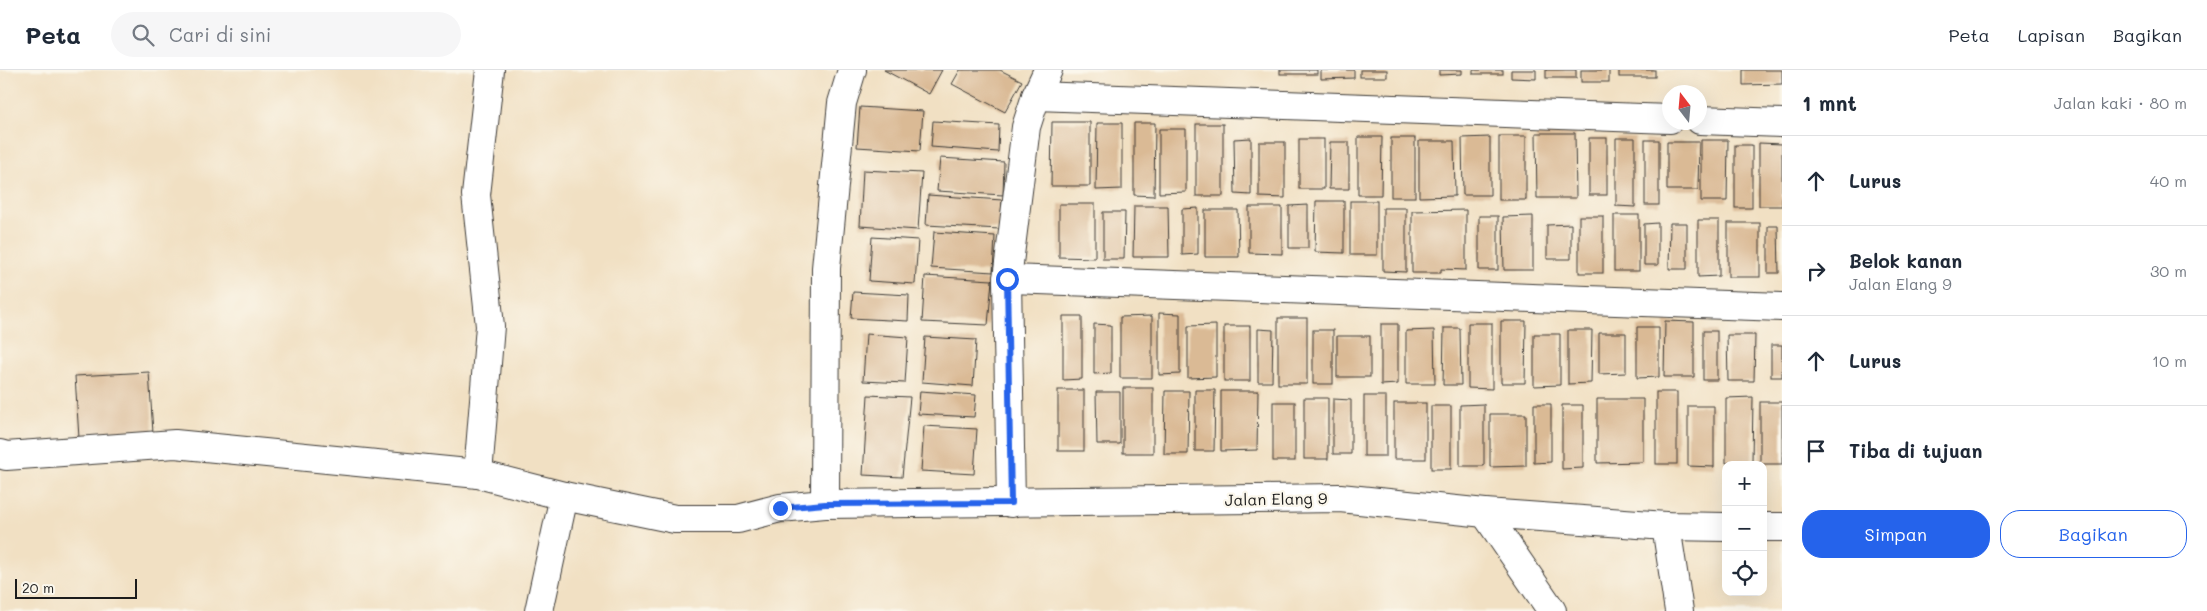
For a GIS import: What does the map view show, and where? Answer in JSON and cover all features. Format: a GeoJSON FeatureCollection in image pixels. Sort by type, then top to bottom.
{"type":"FeatureCollection","features":[{"type":"Feature","properties":{"kind":"street"},"geometry":{"type":"LineString","coordinates":[[478,474],[490,326],[476,195],[490,70]]}},
{"type":"Feature","properties":{"kind":"street"},"geometry":{"type":"LineString","coordinates":[[825,504],[826,268],[842,103],[852,70]]}},
{"type":"Feature","properties":{"kind":"street"},"geometry":{"type":"LineString","coordinates":[[1011,503],[1007,279],[1026,127],[1036,96],[1048,70]]}},
{"type":"Feature","properties":{"kind":"street"},"geometry":{"type":"LineString","coordinates":[[1036,96],[1662,119]]}},
{"type":"Feature","properties":{"kind":"street"},"geometry":{"type":"LineString","coordinates":[[1707,120],[1782,123]]}},
{"type":"Feature","properties":{"kind":"street"},"geometry":{"type":"LineString","coordinates":[[1007,279],[1782,307]]}},
{"type":"Feature","properties":{"kind":"street","name":"Jalan Elang 9"},"geometry":{"type":"LineString","coordinates":[[0,454],[175,444],[478,474],[564,496],[675,519],[738,519],[780,508],[825,504],[1340,498],[1485,513],[1666,526],[1722,527]]}},
{"type":"Feature","properties":{"kind":"street"},"geometry":{"type":"LineString","coordinates":[[539,611],[564,496]]}},
{"type":"Feature","properties":{"kind":"street"},"geometry":{"type":"LineString","coordinates":[[1485,513],[1552,611]]}},
{"type":"Feature","properties":{"kind":"street"},"geometry":{"type":"LineString","coordinates":[[1666,526],[1679,611]]}},
{"type":"Feature","properties":{"kind":"street"},"geometry":{"type":"LineString","coordinates":[[1767,527],[1782,527]]}},
{"type":"Feature","properties":{"kind":"building"},"geometry":{"type":"Polygon","coordinates":[[[884,70],[942,70],[929,94],[884,70]]]}},
{"type":"Feature","properties":{"kind":"building"},"geometry":{"type":"Polygon","coordinates":[[[960,70],[1000,70],[1022,81],[1005,112],[952,84],[960,70]]]}},
{"type":"Feature","properties":{"kind":"building"},"geometry":{"type":"Polygon","coordinates":[[[1280,70],[1317,70],[1317,74],[1280,74],[1280,70]]]}},
{"type":"Feature","properties":{"kind":"building"},"geometry":{"type":"Polygon","coordinates":[[[1321,70],[1354,70],[1354,78],[1321,79],[1321,70]]]}},
{"type":"Feature","properties":{"kind":"building"},"geometry":{"type":"Polygon","coordinates":[[[1360,70],[1387,70],[1387,77],[1360,77],[1360,70]]]}},
{"type":"Feature","properties":{"kind":"building"},"geometry":{"type":"Polygon","coordinates":[[[1439,70],[1462,70],[1462,74],[1439,75],[1439,70]]]}},
{"type":"Feature","properties":{"kind":"building"},"geometry":{"type":"Polygon","coordinates":[[[1473,70],[1503,70],[1503,74],[1473,74],[1473,70]]]}},
{"type":"Feature","properties":{"kind":"building"},"geometry":{"type":"Polygon","coordinates":[[[1511,70],[1536,70],[1536,79],[1511,78],[1511,70]]]}},
{"type":"Feature","properties":{"kind":"building"},"geometry":{"type":"Polygon","coordinates":[[[1546,70],[1576,70],[1576,78],[1546,78],[1546,70]]]}},
{"type":"Feature","properties":{"kind":"building"},"geometry":{"type":"Polygon","coordinates":[[[1581,70],[1609,70],[1609,82],[1581,82],[1581,70]]]}},
{"type":"Feature","properties":{"kind":"building"},"geometry":{"type":"Polygon","coordinates":[[[1619,70],[1655,70],[1655,77],[1619,77],[1619,70]]]}},
{"type":"Feature","properties":{"kind":"building"},"geometry":{"type":"Polygon","coordinates":[[[1743,70],[1782,70],[1782,84],[1743,85],[1743,70]]]}},
{"type":"Feature","properties":{"kind":"building"},"geometry":{"type":"Polygon","coordinates":[[[860,107],[923,111],[920,151],[857,147],[860,107]]]}},
{"type":"Feature","properties":{"kind":"building"},"geometry":{"type":"Polygon","coordinates":[[[933,121],[999,125],[998,152],[931,147],[933,121]]]}},
{"type":"Feature","properties":{"kind":"building"},"geometry":{"type":"Polygon","coordinates":[[[1052,122],[1090,122],[1090,186],[1051,186],[1052,122]]]}},
{"type":"Feature","properties":{"kind":"building"},"geometry":{"type":"Polygon","coordinates":[[[1097,123],[1122,123],[1122,189],[1096,190],[1097,123]]]}},
{"type":"Feature","properties":{"kind":"building"},"geometry":{"type":"Polygon","coordinates":[[[1134,123],[1155,123],[1154,196],[1134,195],[1134,123]]]}},
{"type":"Feature","properties":{"kind":"building"},"geometry":{"type":"Polygon","coordinates":[[[1196,124],[1223,124],[1223,196],[1196,196],[1196,124]]]}},
{"type":"Feature","properties":{"kind":"building"},"geometry":{"type":"Polygon","coordinates":[[[1159,129],[1186,129],[1186,192],[1159,193],[1159,129]]]}},
{"type":"Feature","properties":{"kind":"building"},"geometry":{"type":"Polygon","coordinates":[[[1536,133],[1575,133],[1576,198],[1537,198],[1536,133]]]}},
{"type":"Feature","properties":{"kind":"building"},"geometry":{"type":"Polygon","coordinates":[[[1499,136],[1526,136],[1526,200],[1499,200],[1499,136]]]}},
{"type":"Feature","properties":{"kind":"building"},"geometry":{"type":"Polygon","coordinates":[[[1358,137],[1382,137],[1381,195],[1358,195],[1358,137]]]}},
{"type":"Feature","properties":{"kind":"building"},"geometry":{"type":"Polygon","coordinates":[[[1490,137],[1490,195],[1463,195],[1462,138],[1490,137]]]}},
{"type":"Feature","properties":{"kind":"building"},"geometry":{"type":"Polygon","coordinates":[[[1251,138],[1251,195],[1235,194],[1234,139],[1251,138]]]}},
{"type":"Feature","properties":{"kind":"building"},"geometry":{"type":"Polygon","coordinates":[[[1391,138],[1415,138],[1415,197],[1391,197],[1391,138]]]}},
{"type":"Feature","properties":{"kind":"building"},"geometry":{"type":"Polygon","coordinates":[[[1589,138],[1607,138],[1607,195],[1589,195],[1589,138]]]}},
{"type":"Feature","properties":{"kind":"building"},"geometry":{"type":"Polygon","coordinates":[[[1616,138],[1635,138],[1635,207],[1616,206],[1616,138]]]}},
{"type":"Feature","properties":{"kind":"building"},"geometry":{"type":"Polygon","coordinates":[[[1299,139],[1324,139],[1324,189],[1299,189],[1299,139]]]}},
{"type":"Feature","properties":{"kind":"building"},"geometry":{"type":"Polygon","coordinates":[[[1645,140],[1659,140],[1659,205],[1645,205],[1645,140]]]}},
{"type":"Feature","properties":{"kind":"building"},"geometry":{"type":"Polygon","coordinates":[[[1701,140],[1728,140],[1727,201],[1701,201],[1701,140]]]}},
{"type":"Feature","properties":{"kind":"building"},"geometry":{"type":"Polygon","coordinates":[[[1419,141],[1454,141],[1455,196],[1419,197],[1419,141]]]}},
{"type":"Feature","properties":{"kind":"building"},"geometry":{"type":"Polygon","coordinates":[[[1259,142],[1285,142],[1285,198],[1259,197],[1259,142]]]}},
{"type":"Feature","properties":{"kind":"building"},"geometry":{"type":"Polygon","coordinates":[[[1330,142],[1349,142],[1349,189],[1329,189],[1330,142]]]}},
{"type":"Feature","properties":{"kind":"building"},"geometry":{"type":"Polygon","coordinates":[[[1667,142],[1699,142],[1698,190],[1667,190],[1667,142]]]}},
{"type":"Feature","properties":{"kind":"building"},"geometry":{"type":"Polygon","coordinates":[[[1759,143],[1782,144],[1782,206],[1759,206],[1759,143]]]}},
{"type":"Feature","properties":{"kind":"building"},"geometry":{"type":"Polygon","coordinates":[[[1735,145],[1752,145],[1752,208],[1735,208],[1735,145]]]}},
{"type":"Feature","properties":{"kind":"building"},"geometry":{"type":"Polygon","coordinates":[[[940,158],[1004,162],[1003,195],[937,191],[940,158]]]}},
{"type":"Feature","properties":{"kind":"building"},"geometry":{"type":"Polygon","coordinates":[[[863,170],[922,173],[918,230],[860,226],[863,170]]]}},
{"type":"Feature","properties":{"kind":"building"},"geometry":{"type":"Polygon","coordinates":[[[928,195],[1002,200],[1000,229],[926,225],[928,195]]]}},
{"type":"Feature","properties":{"kind":"building"},"geometry":{"type":"Polygon","coordinates":[[[1316,201],[1344,201],[1344,253],[1315,252],[1316,201]]]}},
{"type":"Feature","properties":{"kind":"building"},"geometry":{"type":"Polygon","coordinates":[[[1350,201],[1377,201],[1377,255],[1350,255],[1350,201]]]}},
{"type":"Feature","properties":{"kind":"building"},"geometry":{"type":"Polygon","coordinates":[[[1059,204],[1095,204],[1095,258],[1059,257],[1059,204]]]}},
{"type":"Feature","properties":{"kind":"building"},"geometry":{"type":"Polygon","coordinates":[[[1308,205],[1308,248],[1289,248],[1289,206],[1308,205]]]}},
{"type":"Feature","properties":{"kind":"building"},"geometry":{"type":"Polygon","coordinates":[[[1134,206],[1168,206],[1169,257],[1133,257],[1134,206]]]}},
{"type":"Feature","properties":{"kind":"building"},"geometry":{"type":"Polygon","coordinates":[[[1249,207],[1282,207],[1282,254],[1249,253],[1249,207]]]}},
{"type":"Feature","properties":{"kind":"building"},"geometry":{"type":"Polygon","coordinates":[[[1198,208],[1198,254],[1182,255],[1182,209],[1198,208]]]}},
{"type":"Feature","properties":{"kind":"building"},"geometry":{"type":"Polygon","coordinates":[[[1383,208],[1406,208],[1406,272],[1383,271],[1383,208]]]}},
{"type":"Feature","properties":{"kind":"building"},"geometry":{"type":"Polygon","coordinates":[[[1205,210],[1238,210],[1239,257],[1205,257],[1205,210]]]}},
{"type":"Feature","properties":{"kind":"building"},"geometry":{"type":"Polygon","coordinates":[[[1466,210],[1466,270],[1441,269],[1441,273],[1412,273],[1412,211],[1466,210]]]}},
{"type":"Feature","properties":{"kind":"building"},"geometry":{"type":"Polygon","coordinates":[[[1103,212],[1125,212],[1124,259],[1103,259],[1103,212]]]}},
{"type":"Feature","properties":{"kind":"building"},"geometry":{"type":"Polygon","coordinates":[[[1614,215],[1639,215],[1639,271],[1614,271],[1614,215]]]}},
{"type":"Feature","properties":{"kind":"building"},"geometry":{"type":"Polygon","coordinates":[[[1479,216],[1498,216],[1498,270],[1479,270],[1479,216]]]}},
{"type":"Feature","properties":{"kind":"building"},"geometry":{"type":"Polygon","coordinates":[[[1533,216],[1533,270],[1504,270],[1503,217],[1533,216]]]}},
{"type":"Feature","properties":{"kind":"building"},"geometry":{"type":"Polygon","coordinates":[[[1579,216],[1603,216],[1603,273],[1579,273],[1579,216]]]}},
{"type":"Feature","properties":{"kind":"building"},"geometry":{"type":"Polygon","coordinates":[[[1698,220],[1719,220],[1719,276],[1698,277],[1698,220]]]}},
{"type":"Feature","properties":{"kind":"building"},"geometry":{"type":"Polygon","coordinates":[[[1658,223],[1658,265],[1644,265],[1644,224],[1658,223]]]}},
{"type":"Feature","properties":{"kind":"building"},"geometry":{"type":"Polygon","coordinates":[[[1670,223],[1687,223],[1687,269],[1669,269],[1670,223]]]}},
{"type":"Feature","properties":{"kind":"building"},"geometry":{"type":"Polygon","coordinates":[[[1728,223],[1760,223],[1760,277],[1728,277],[1728,223]]]}},
{"type":"Feature","properties":{"kind":"building"},"geometry":{"type":"Polygon","coordinates":[[[1571,224],[1571,259],[1547,259],[1547,225],[1571,224]]]}},
{"type":"Feature","properties":{"kind":"building"},"geometry":{"type":"Polygon","coordinates":[[[1768,226],[1778,226],[1779,273],[1768,273],[1768,226]]]}},
{"type":"Feature","properties":{"kind":"building"},"geometry":{"type":"Polygon","coordinates":[[[934,232],[995,236],[993,272],[931,268],[934,232]]]}},
{"type":"Feature","properties":{"kind":"building"},"geometry":{"type":"Polygon","coordinates":[[[872,237],[918,240],[915,284],[869,281],[872,237]]]}},
{"type":"Feature","properties":{"kind":"building"},"geometry":{"type":"Polygon","coordinates":[[[925,276],[992,280],[988,325],[922,322],[925,276]]]}},
{"type":"Feature","properties":{"kind":"building"},"geometry":{"type":"Polygon","coordinates":[[[853,292],[909,295],[908,321],[851,318],[853,292]]]}},
{"type":"Feature","properties":{"kind":"building"},"geometry":{"type":"Polygon","coordinates":[[[1159,313],[1180,314],[1180,374],[1159,375],[1159,313]]]}},
{"type":"Feature","properties":{"kind":"building"},"geometry":{"type":"Polygon","coordinates":[[[1063,316],[1082,316],[1082,379],[1063,380],[1063,316]]]}},
{"type":"Feature","properties":{"kind":"building"},"geometry":{"type":"Polygon","coordinates":[[[1152,316],[1152,378],[1120,378],[1120,317],[1152,316]]]}},
{"type":"Feature","properties":{"kind":"building"},"geometry":{"type":"Polygon","coordinates":[[[1278,318],[1307,318],[1307,384],[1278,384],[1278,318]]]}},
{"type":"Feature","properties":{"kind":"building"},"geometry":{"type":"Polygon","coordinates":[[[1501,321],[1526,321],[1525,383],[1501,383],[1501,321]]]}},
{"type":"Feature","properties":{"kind":"building"},"geometry":{"type":"Polygon","coordinates":[[[1665,321],[1694,322],[1694,377],[1664,377],[1665,321]]]}},
{"type":"Feature","properties":{"kind":"building"},"geometry":{"type":"Polygon","coordinates":[[[1468,323],[1492,323],[1492,389],[1468,388],[1468,323]]]}},
{"type":"Feature","properties":{"kind":"building"},"geometry":{"type":"Polygon","coordinates":[[[1094,324],[1111,325],[1111,373],[1094,374],[1094,324]]]}},
{"type":"Feature","properties":{"kind":"building"},"geometry":{"type":"Polygon","coordinates":[[[1381,324],[1398,324],[1398,384],[1381,385],[1381,324]]]}},
{"type":"Feature","properties":{"kind":"building"},"geometry":{"type":"Polygon","coordinates":[[[1216,325],[1216,377],[1188,378],[1188,326],[1216,325]]]}},
{"type":"Feature","properties":{"kind":"building"},"geometry":{"type":"Polygon","coordinates":[[[1224,326],[1250,326],[1250,381],[1224,381],[1224,326]]]}},
{"type":"Feature","properties":{"kind":"building"},"geometry":{"type":"Polygon","coordinates":[[[1637,327],[1659,327],[1659,377],[1637,378],[1637,327]]]}},
{"type":"Feature","properties":{"kind":"building"},"geometry":{"type":"Polygon","coordinates":[[[1444,328],[1460,328],[1461,385],[1443,385],[1444,328]]]}},
{"type":"Feature","properties":{"kind":"building"},"geometry":{"type":"Polygon","coordinates":[[[1258,329],[1273,330],[1272,382],[1258,382],[1258,329]]]}},
{"type":"Feature","properties":{"kind":"building"},"geometry":{"type":"Polygon","coordinates":[[[1313,330],[1333,330],[1333,384],[1313,384],[1313,330]]]}},
{"type":"Feature","properties":{"kind":"building"},"geometry":{"type":"Polygon","coordinates":[[[1434,330],[1435,384],[1406,384],[1406,331],[1434,330]]]}},
{"type":"Feature","properties":{"kind":"building"},"geometry":{"type":"Polygon","coordinates":[[[1568,330],[1592,330],[1591,383],[1568,384],[1568,330]]]}},
{"type":"Feature","properties":{"kind":"building"},"geometry":{"type":"Polygon","coordinates":[[[1703,331],[1717,331],[1717,380],[1703,380],[1703,331]]]}},
{"type":"Feature","properties":{"kind":"building"},"geometry":{"type":"Polygon","coordinates":[[[1599,333],[1626,333],[1626,373],[1599,374],[1599,333]]]}},
{"type":"Feature","properties":{"kind":"building"},"geometry":{"type":"Polygon","coordinates":[[[866,334],[908,337],[905,383],[863,381],[866,334]]]}},
{"type":"Feature","properties":{"kind":"building"},"geometry":{"type":"Polygon","coordinates":[[[1534,334],[1560,334],[1560,385],[1534,386],[1534,334]]]}},
{"type":"Feature","properties":{"kind":"building"},"geometry":{"type":"Polygon","coordinates":[[[1727,335],[1755,335],[1754,381],[1728,381],[1727,335]]]}},
{"type":"Feature","properties":{"kind":"building"},"geometry":{"type":"Polygon","coordinates":[[[1337,336],[1370,336],[1370,377],[1337,377],[1337,336]]]}},
{"type":"Feature","properties":{"kind":"building"},"geometry":{"type":"Polygon","coordinates":[[[925,337],[976,340],[973,386],[922,382],[925,337]]]}},
{"type":"Feature","properties":{"kind":"building"},"geometry":{"type":"Polygon","coordinates":[[[1771,345],[1782,345],[1782,377],[1771,377],[1771,345]]]}},
{"type":"Feature","properties":{"kind":"building"},"geometry":{"type":"Polygon","coordinates":[[[149,372],[153,433],[79,438],[75,376],[149,372]]]}},
{"type":"Feature","properties":{"kind":"building"},"geometry":{"type":"Polygon","coordinates":[[[1123,388],[1153,388],[1153,453],[1123,453],[1123,388]]]}},
{"type":"Feature","properties":{"kind":"building"},"geometry":{"type":"Polygon","coordinates":[[[1058,390],[1084,390],[1084,451],[1058,451],[1058,390]]]}},
{"type":"Feature","properties":{"kind":"building"},"geometry":{"type":"Polygon","coordinates":[[[1195,390],[1215,390],[1214,451],[1195,451],[1195,390]]]}},
{"type":"Feature","properties":{"kind":"building"},"geometry":{"type":"Polygon","coordinates":[[[920,391],[976,395],[974,417],[918,414],[920,391]]]}},
{"type":"Feature","properties":{"kind":"building"},"geometry":{"type":"Polygon","coordinates":[[[1165,391],[1189,391],[1188,454],[1164,454],[1165,391]]]}},
{"type":"Feature","properties":{"kind":"building"},"geometry":{"type":"Polygon","coordinates":[[[1221,391],[1258,391],[1257,450],[1221,451],[1221,391]]]}},
{"type":"Feature","properties":{"kind":"building"},"geometry":{"type":"Polygon","coordinates":[[[1096,392],[1120,392],[1120,444],[1097,444],[1096,392]]]}},
{"type":"Feature","properties":{"kind":"building"},"geometry":{"type":"Polygon","coordinates":[[[1656,392],[1677,392],[1677,464],[1656,464],[1656,392]]]}},
{"type":"Feature","properties":{"kind":"building"},"geometry":{"type":"Polygon","coordinates":[[[868,395],[910,397],[902,477],[863,475],[868,395]]]}},
{"type":"Feature","properties":{"kind":"building"},"geometry":{"type":"Polygon","coordinates":[[[1364,396],[1386,396],[1386,456],[1364,456],[1364,396]]]}},
{"type":"Feature","properties":{"kind":"building"},"geometry":{"type":"Polygon","coordinates":[[[1753,397],[1752,461],[1726,461],[1726,398],[1753,397]]]}},
{"type":"Feature","properties":{"kind":"building"},"geometry":{"type":"Polygon","coordinates":[[[1304,398],[1328,398],[1328,459],[1304,459],[1304,398]]]}},
{"type":"Feature","properties":{"kind":"building"},"geometry":{"type":"Polygon","coordinates":[[[1333,399],[1351,400],[1351,454],[1333,454],[1333,399]]]}},
{"type":"Feature","properties":{"kind":"building"},"geometry":{"type":"Polygon","coordinates":[[[1597,399],[1643,399],[1643,462],[1597,463],[1597,399]]]}},
{"type":"Feature","properties":{"kind":"building"},"geometry":{"type":"Polygon","coordinates":[[[1273,402],[1295,402],[1295,461],[1273,461],[1273,402]]]}},
{"type":"Feature","properties":{"kind":"building"},"geometry":{"type":"Polygon","coordinates":[[[1760,402],[1782,402],[1782,464],[1767,464],[1767,461],[1760,461],[1760,402]]]}},
{"type":"Feature","properties":{"kind":"building"},"geometry":{"type":"Polygon","coordinates":[[[1394,403],[1426,403],[1426,459],[1394,459],[1394,403]]]}},
{"type":"Feature","properties":{"kind":"building"},"geometry":{"type":"Polygon","coordinates":[[[1484,404],[1484,466],[1460,466],[1460,405],[1484,404]]]}},
{"type":"Feature","properties":{"kind":"building"},"geometry":{"type":"Polygon","coordinates":[[[1534,404],[1551,404],[1551,462],[1534,463],[1534,404]]]}},
{"type":"Feature","properties":{"kind":"building"},"geometry":{"type":"Polygon","coordinates":[[[1562,405],[1583,405],[1583,468],[1562,469],[1562,405]]]}},
{"type":"Feature","properties":{"kind":"building"},"geometry":{"type":"Polygon","coordinates":[[[1431,406],[1451,406],[1451,469],[1431,469],[1431,406]]]}},
{"type":"Feature","properties":{"kind":"building"},"geometry":{"type":"Polygon","coordinates":[[[1688,406],[1714,406],[1714,467],[1688,466],[1688,406]]]}},
{"type":"Feature","properties":{"kind":"building"},"geometry":{"type":"Polygon","coordinates":[[[1490,414],[1526,414],[1526,466],[1490,467],[1490,414]]]}},
{"type":"Feature","properties":{"kind":"building"},"geometry":{"type":"Polygon","coordinates":[[[924,426],[977,429],[974,474],[921,471],[924,426]]]}},
{"type":"Feature","properties":{"kind":"route"},"geometry":{"type":"LineString","coordinates":[[780,508],[825,504],[1011,503],[1007,279]]}}]}
